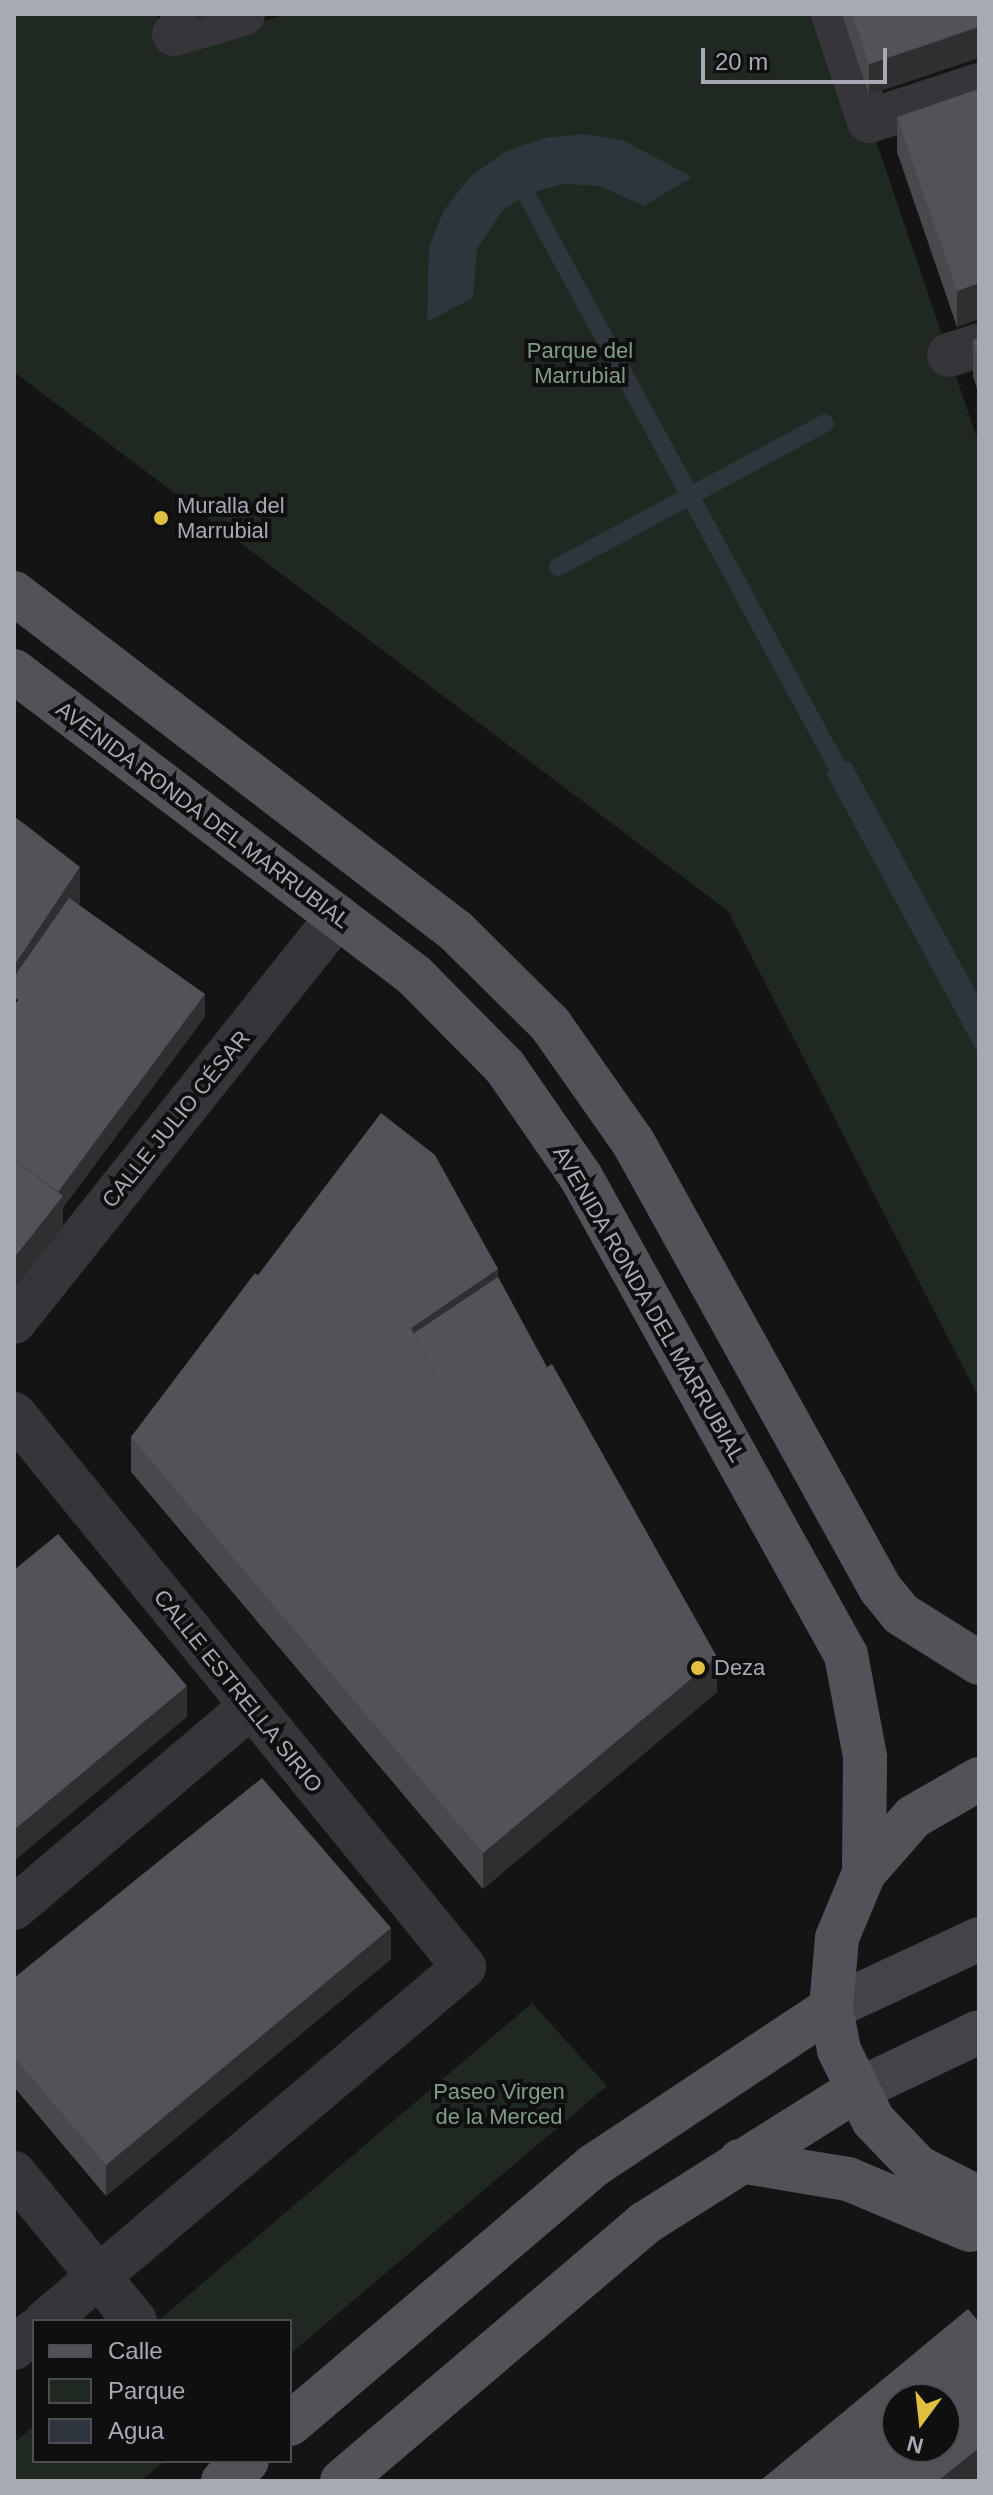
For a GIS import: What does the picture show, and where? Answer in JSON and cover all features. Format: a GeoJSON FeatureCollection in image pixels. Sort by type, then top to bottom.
{"type":"FeatureCollection","features":[{"type":"Feature","properties":{"kind":"main road"},"geometry":{"type":"LineString","coordinates":[[14,593],[434,914],[550,1024],[633,1142],[880,1588],[901,1614],[979,1663]]}},
{"type":"Feature","properties":{"kind":"main road","name":"AVENIDA RONDA DEL MARRUBIAL"},"geometry":{"type":"LineString","coordinates":[[14,671],[414,975],[505,1067],[573,1165],[846,1655],[863,1744],[864,1873]]}},
{"type":"Feature","properties":{"kind":"main road"},"geometry":{"type":"LineString","coordinates":[[976,2223],[873,2120],[855,2091],[839,2050],[831,2008],[837,1938],[864,1873],[913,1817],[979,1779]]}},
{"type":"Feature","properties":{"kind":"main road"},"geometry":{"type":"LineString","coordinates":[[292,2422],[593,2166],[831,2008],[979,1939]]}},
{"type":"Feature","properties":{"kind":"main road"},"geometry":{"type":"LineString","coordinates":[[342,2481],[645,2223],[855,2091],[979,2032]]}},
{"type":"Feature","properties":{"kind":"main road"},"geometry":{"type":"LineString","coordinates":[[740,2161],[848,2179],[976,2223]]}},
{"type":"Feature","properties":{"kind":"main road"},"geometry":{"type":"LineString","coordinates":[[223,2481],[245,2463]]}},
{"type":"Feature","properties":{"kind":"street"},"geometry":{"type":"LineString","coordinates":[[173,32],[243,14]]}},
{"type":"Feature","properties":{"kind":"street"},"geometry":{"type":"LineString","coordinates":[[833,14],[869,121],[979,85]]}},
{"type":"Feature","properties":{"kind":"street","name":"CALLE JULIO CÉSAR"},"geometry":{"type":"LineString","coordinates":[[14,1322],[338,916]]}},
{"type":"Feature","properties":{"kind":"street","name":"CALLE ESTRELLA SIRIO"},"geometry":{"type":"LineString","coordinates":[[14,1414],[464,1967],[99,2278]]}},
{"type":"Feature","properties":{"kind":"street"},"geometry":{"type":"LineString","coordinates":[[14,1462],[79,1491]]}},
{"type":"Feature","properties":{"kind":"street"},"geometry":{"type":"LineString","coordinates":[[14,1908],[250,1707]]}},
{"type":"Feature","properties":{"kind":"street"},"geometry":{"type":"LineString","coordinates":[[14,2173],[133,2319]]}},
{"type":"Feature","properties":{"kind":"street"},"geometry":{"type":"LineString","coordinates":[[48,2319],[99,2278]]}},
{"type":"Feature","properties":{"kind":"street"},"geometry":{"type":"LineString","coordinates":[[14,2348],[32,2333]]}},
{"type":"Feature","properties":{"kind":"green space","name":"Parque del Marrubial"},"geometry":{"type":"Polygon","coordinates":[[[14,14],[155,14],[179,47],[287,14],[833,14],[979,444],[979,1398],[728,911],[14,372],[14,14]]]}},
{"type":"Feature","properties":{"kind":"green space","name":"Paseo Virgen de la Merced"},"geometry":{"type":"Polygon","coordinates":[[[532,2003],[607,2086],[292,2352],[292,2319],[160,2319],[532,2003]]]}},
{"type":"Feature","properties":{"kind":"green space"},"geometry":{"type":"Polygon","coordinates":[[[32,2428],[32,2463],[163,2463],[141,2481],[14,2481],[14,2443],[32,2428]]]}},
{"type":"Feature","properties":{"kind":"water"},"geometry":{"type":"Polygon","coordinates":[[[583,134],[623,140],[692,177],[644,206],[600,186],[563,184],[526,194],[502,211],[477,249],[473,298],[427,322],[429,247],[444,210],[470,177],[504,152],[544,138],[583,134]]]}},
{"type":"Feature","properties":{"kind":"water"},"geometry":{"type":"Polygon","coordinates":[[[850,761],[979,997],[979,1055],[826,773],[850,761]]]}},
{"type":"Feature","properties":{"kind":"building"},"geometry":{"type":"Polygon","coordinates":[[[852,14],[979,14],[979,27],[869,64],[852,14]]]}},
{"type":"Feature","properties":{"kind":"building"},"geometry":{"type":"Polygon","coordinates":[[[979,89],[979,283],[957,291],[897,117],[979,89]]]}},
{"type":"Feature","properties":{"kind":"building"},"geometry":{"type":"Polygon","coordinates":[[[979,338],[979,359],[973,340],[979,338]]]}},
{"type":"Feature","properties":{"kind":"building"},"geometry":{"type":"Polygon","coordinates":[[[14,816],[80,867],[14,966],[14,816]]]}},
{"type":"Feature","properties":{"kind":"building"},"geometry":{"type":"Polygon","coordinates":[[[69,898],[205,994],[58,1192],[14,1160],[14,1005],[18,1000],[14,997],[14,977],[69,898]]]}},
{"type":"Feature","properties":{"kind":"building"},"geometry":{"type":"Polygon","coordinates":[[[381,1113],[435,1155],[498,1269],[411,1328],[441,1387],[387,1416],[344,1342],[258,1275],[381,1113]]]}},
{"type":"Feature","properties":{"kind":"building"},"geometry":{"type":"Polygon","coordinates":[[[14,1160],[63,1196],[14,1258],[14,1160]]]}},
{"type":"Feature","properties":{"kind":"building"},"geometry":{"type":"Polygon","coordinates":[[[255,1273],[344,1342],[387,1416],[444,1386],[464,1418],[552,1364],[717,1657],[483,1853],[131,1437],[255,1273]]]}},
{"type":"Feature","properties":{"kind":"building"},"geometry":{"type":"Polygon","coordinates":[[[498,1277],[547,1367],[464,1418],[444,1386],[441,1387],[414,1333],[498,1277]]]}},
{"type":"Feature","properties":{"kind":"building"},"geometry":{"type":"Polygon","coordinates":[[[58,1534],[187,1686],[14,1830],[14,1570],[58,1534]]]}},
{"type":"Feature","properties":{"kind":"building"},"geometry":{"type":"Polygon","coordinates":[[[262,1778],[391,1928],[106,2165],[14,2057],[14,1978],[262,1778]]]}},
{"type":"Feature","properties":{"kind":"building"},"geometry":{"type":"Polygon","coordinates":[[[968,2309],[979,2322],[979,2448],[961,2462],[961,2383],[881,2383],[881,2463],[960,2463],[938,2481],[760,2481],[968,2309]]]}},
{"type":"Feature","properties":{"kind":"waterway"},"geometry":{"type":"LineString","coordinates":[[526,194],[838,768]]}},
{"type":"Feature","properties":{"kind":"waterway"},"geometry":{"type":"LineString","coordinates":[[558,567],[825,423]]}},
{"type":"Feature","properties":{"kind":"place","name":"Muralla del Marrubial"},"geometry":{"type":"Point","coordinates":[161,518]}},
{"type":"Feature","properties":{"kind":"place","name":"Deza"},"geometry":{"type":"Point","coordinates":[698,1668]}}]}
